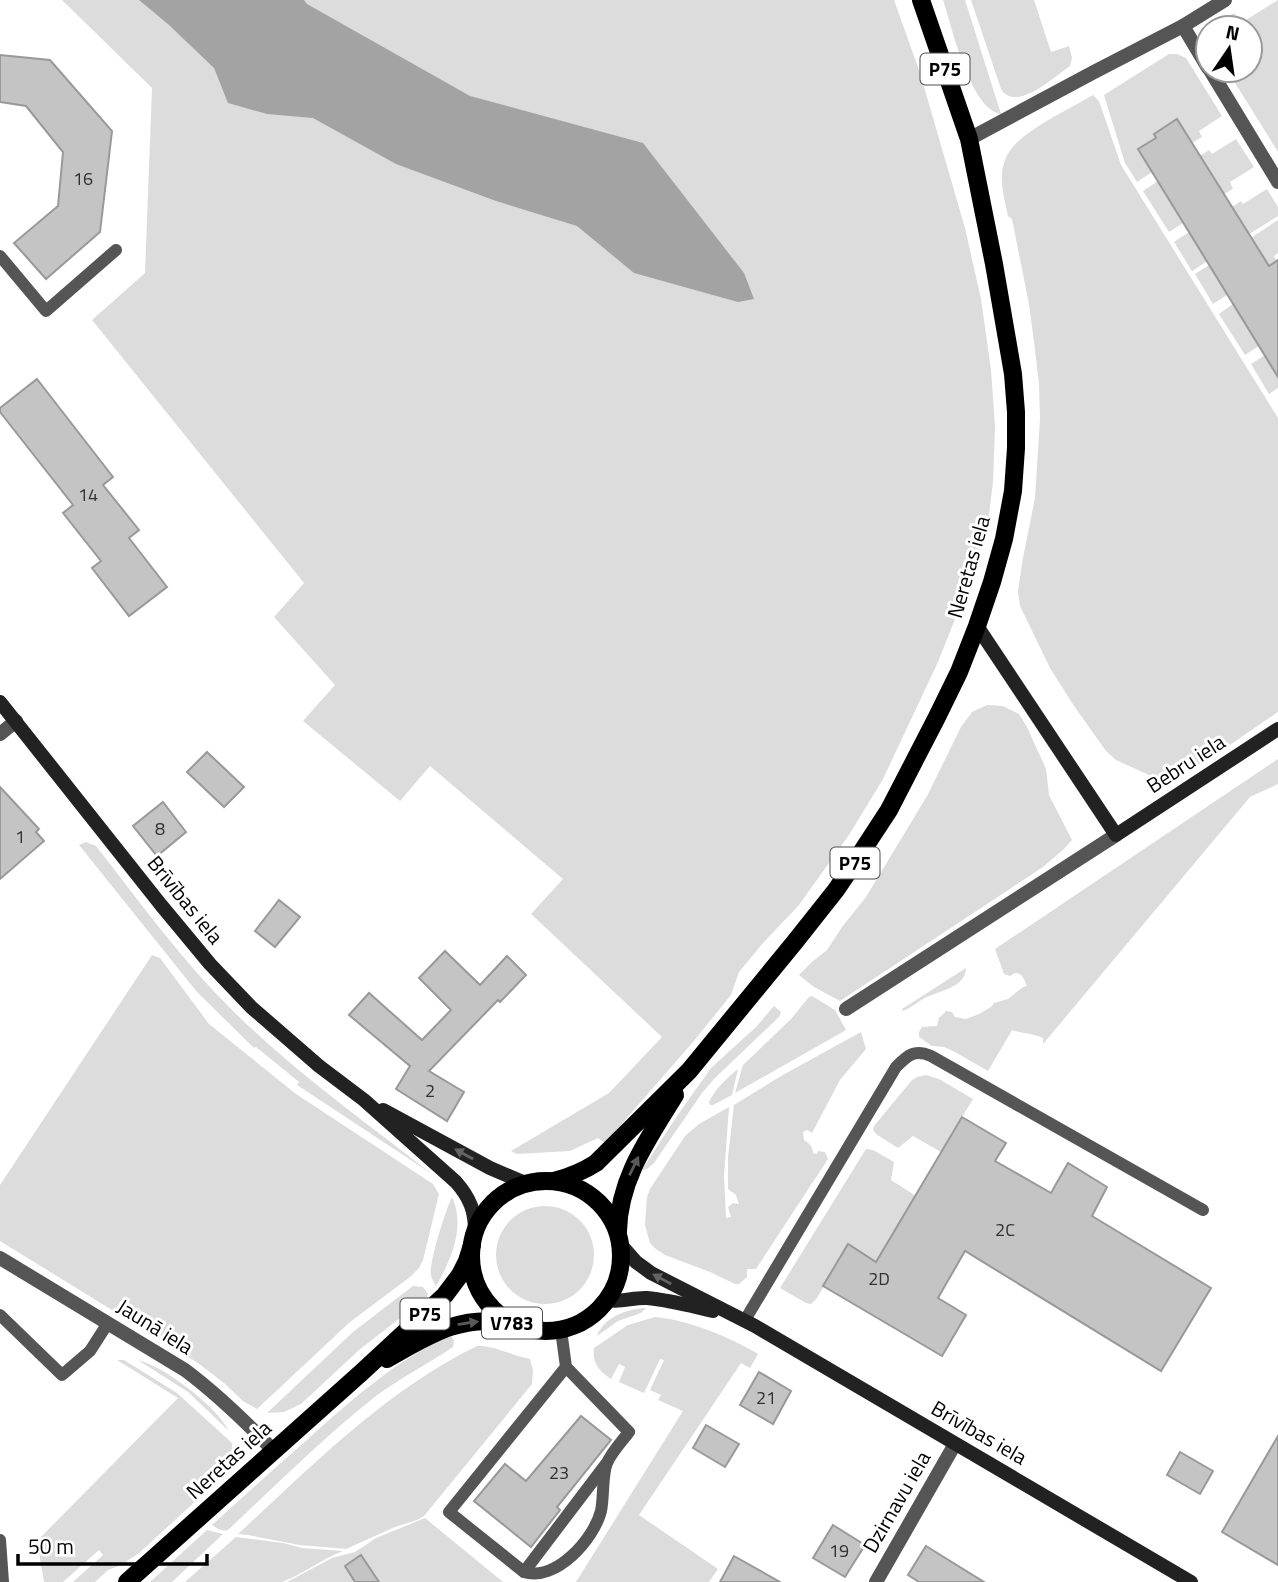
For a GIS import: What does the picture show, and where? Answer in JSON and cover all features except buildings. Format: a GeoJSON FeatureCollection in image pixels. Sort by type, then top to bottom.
{"type":"FeatureCollection","features":[{"type":"Feature","properties":{"kind":"main road","name":"Neretas iela"},"geometry":{"type":"LineString","coordinates":[[689,1071],[836,890],[901,787],[958,672],[977,626],[1004,539],[1013,491],[1016,448],[1013,374],[1006,326],[969,139],[921,0]]}},
{"type":"Feature","properties":{"kind":"main road"},"geometry":{"type":"LineString","coordinates":[[977,626],[1116,835]]}},
{"type":"Feature","properties":{"kind":"main road","name":"Brīvības iela"},"geometry":{"type":"LineString","coordinates":[[0,702],[210,964],[251,1007],[363,1100]]}},
{"type":"Feature","properties":{"kind":"main road","name":"Bebru iela"},"geometry":{"type":"LineString","coordinates":[[1116,835],[1278,729]]}},
{"type":"Feature","properties":{"kind":"main road"},"geometry":{"type":"LineString","coordinates":[[620,1238],[618,1215],[631,1169],[689,1071]]}},
{"type":"Feature","properties":{"kind":"main road","name":"P75"},"geometry":{"type":"LineString","coordinates":[[554,1181],[572,1176],[596,1163],[689,1071]]}},
{"type":"Feature","properties":{"kind":"main road"},"geometry":{"type":"LineString","coordinates":[[363,1100],[490,1168],[525,1183]]}},
{"type":"Feature","properties":{"kind":"main road"},"geometry":{"type":"LineString","coordinates":[[363,1100],[447,1173],[466,1193],[474,1210],[473,1238]]}},
{"type":"Feature","properties":{"kind":"main road"},"geometry":{"type":"LineString","coordinates":[[473,1238],[481,1218],[495,1201],[512,1189],[539,1181],[568,1184],[581,1189],[604,1206],[636,1262],[651,1273],[745,1320]]}},
{"type":"Feature","properties":{"kind":"main road","name":"P75"},"geometry":{"type":"LineString","coordinates":[[362,1372],[452,1288],[467,1261],[473,1238]]}},
{"type":"Feature","properties":{"kind":"main road","name":"V783"},"geometry":{"type":"LineString","coordinates":[[473,1238],[472,1266],[478,1287],[494,1310],[518,1326],[532,1330],[561,1330],[587,1320],[608,1300],[620,1274],[620,1238]]}},
{"type":"Feature","properties":{"kind":"main road"},"geometry":{"type":"LineString","coordinates":[[608,1300],[616,1302],[636,1298],[661,1299],[745,1320]]}},
{"type":"Feature","properties":{"kind":"main road"},"geometry":{"type":"LineString","coordinates":[[362,1372],[431,1334],[459,1324],[484,1320],[518,1326]]}},
{"type":"Feature","properties":{"kind":"main road","name":"Brīvības iela"},"geometry":{"type":"LineString","coordinates":[[745,1320],[1191,1582]]}},
{"type":"Feature","properties":{"kind":"main road","name":"Neretas iela"},"geometry":{"type":"LineString","coordinates":[[127,1582],[362,1372]]}},
{"type":"Feature","properties":{"kind":"street"},"geometry":{"type":"LineString","coordinates":[[969,139],[1183,26],[1225,0]]}},
{"type":"Feature","properties":{"kind":"street"},"geometry":{"type":"LineString","coordinates":[[1183,26],[1194,44]]}},
{"type":"Feature","properties":{"kind":"street"},"geometry":{"type":"LineString","coordinates":[[1218,84],[1278,182]]}},
{"type":"Feature","properties":{"kind":"street"},"geometry":{"type":"LineString","coordinates":[[0,734],[16,721]]}},
{"type":"Feature","properties":{"kind":"street"},"geometry":{"type":"LineString","coordinates":[[846,1009],[1116,835]]}},
{"type":"Feature","properties":{"kind":"street","name":"Jaunā iela"},"geometry":{"type":"LineString","coordinates":[[0,1258],[185,1370],[212,1390],[273,1450]]}},
{"type":"Feature","properties":{"kind":"street","name":"Dzirnavu iela"},"geometry":{"type":"LineString","coordinates":[[876,1582],[955,1444]]}},
{"type":"Feature","properties":{"kind":"lane"},"geometry":{"type":"LineString","coordinates":[[0,256],[46,311],[116,250]]}},
{"type":"Feature","properties":{"kind":"lane"},"geometry":{"type":"LineString","coordinates":[[745,1320],[896,1067],[910,1054],[918,1052],[931,1056],[1203,1210]]}},
{"type":"Feature","properties":{"kind":"lane"},"geometry":{"type":"LineString","coordinates":[[0,1315],[62,1375],[90,1351],[108,1323]]}},
{"type":"Feature","properties":{"kind":"lane"},"geometry":{"type":"LineString","coordinates":[[524,1572],[629,1432],[566,1367],[561,1330]]}},
{"type":"Feature","properties":{"kind":"lane"},"geometry":{"type":"LineString","coordinates":[[566,1367],[449,1512],[524,1572],[530,1575],[543,1574],[575,1555],[599,1518],[607,1463]]}},
{"type":"Feature","properties":{"kind":"lane"},"geometry":{"type":"LineString","coordinates":[[0,1541],[4,1582]]}},
{"type":"Feature","properties":{"kind":"shaded area"},"geometry":{"type":"Polygon","coordinates":[[[62,0],[894,0],[920,73],[965,228],[981,299],[991,370],[995,427],[988,523],[974,571],[938,662],[883,779],[849,835],[799,905],[739,972],[731,995],[605,1143],[598,1138],[570,1151],[517,1154],[511,1151],[609,1093],[662,1037],[531,914],[563,879],[430,766],[400,801],[303,721],[335,685],[274,617],[304,583],[92,320],[145,273],[152,88],[62,0]]]}},
{"type":"Feature","properties":{"kind":"shaded area"},"geometry":{"type":"Polygon","coordinates":[[[139,0],[304,0],[470,96],[643,143],[744,273],[754,299],[738,302],[634,273],[577,226],[496,201],[396,164],[313,118],[267,114],[228,103],[214,68],[139,0]]]}},
{"type":"Feature","properties":{"kind":"shaded area"},"geometry":{"type":"Polygon","coordinates":[[[943,0],[965,0],[1001,114],[990,109],[971,83],[943,0]]]}},
{"type":"Feature","properties":{"kind":"shaded area"},"geometry":{"type":"Polygon","coordinates":[[[971,0],[1034,0],[1051,52],[1069,46],[1072,58],[1070,66],[1035,91],[1016,97],[1008,95],[1001,89],[971,0]]]}},
{"type":"Feature","properties":{"kind":"shaded area"},"geometry":{"type":"Polygon","coordinates":[[[1278,0],[1278,152],[1236,84],[1264,84],[1264,14],[1255,14],[1278,0]]]}},
{"type":"Feature","properties":{"kind":"shaded area"},"geometry":{"type":"Polygon","coordinates":[[[1169,54],[1177,54],[1186,58],[1194,71],[1194,84],[1202,84],[1222,116],[1199,131],[1202,137],[1192,143],[1177,119],[1154,133],[1156,138],[1138,150],[1152,172],[1137,182],[1125,163],[1104,95],[1169,54]]]}},
{"type":"Feature","properties":{"kind":"shaded area"},"geometry":{"type":"Polygon","coordinates":[[[1093,95],[1099,101],[1121,165],[1278,418],[1278,712],[1208,760],[1190,769],[1161,777],[1149,775],[1116,760],[1106,751],[1050,668],[1020,606],[1018,591],[1035,498],[1040,419],[1039,383],[1029,304],[1012,219],[1008,216],[1002,170],[1008,154],[1019,141],[1038,126],[1093,95]]]}},
{"type":"Feature","properties":{"kind":"shaded area"},"geometry":{"type":"Polygon","coordinates":[[[1236,139],[1254,167],[1230,182],[1233,189],[1224,194],[1200,156],[1209,150],[1212,154],[1236,139]]]}},
{"type":"Feature","properties":{"kind":"shaded area"},"geometry":{"type":"Polygon","coordinates":[[[1158,181],[1183,223],[1169,232],[1143,191],[1158,181]]]}},
{"type":"Feature","properties":{"kind":"shaded area"},"geometry":{"type":"Polygon","coordinates":[[[1267,189],[1278,207],[1278,216],[1235,243],[1232,207],[1241,201],[1243,204],[1267,189]]]}},
{"type":"Feature","properties":{"kind":"shaded area"},"geometry":{"type":"Polygon","coordinates":[[[1278,220],[1278,253],[1274,256],[1277,261],[1269,266],[1237,247],[1278,220]]]}},
{"type":"Feature","properties":{"kind":"shaded area"},"geometry":{"type":"Polygon","coordinates":[[[1189,232],[1212,258],[1192,271],[1174,242],[1189,232]]]}},
{"type":"Feature","properties":{"kind":"shaded area"},"geometry":{"type":"Polygon","coordinates":[[[1214,262],[1214,273],[1227,295],[1213,304],[1195,274],[1214,262]]]}},
{"type":"Feature","properties":{"kind":"shaded area"},"geometry":{"type":"Polygon","coordinates":[[[1233,304],[1259,346],[1245,355],[1219,314],[1233,304]]]}},
{"type":"Feature","properties":{"kind":"shaded area"},"geometry":{"type":"Polygon","coordinates":[[[1265,355],[1278,377],[1278,388],[1269,394],[1251,364],[1265,355]]]}},
{"type":"Feature","properties":{"kind":"shaded area"},"geometry":{"type":"Polygon","coordinates":[[[987,705],[1003,706],[1019,714],[1046,769],[1049,795],[1072,840],[1043,867],[840,1001],[814,987],[799,975],[827,950],[866,897],[927,796],[961,727],[972,712],[987,705]]]}},
{"type":"Feature","properties":{"kind":"shaded area"},"geometry":{"type":"Polygon","coordinates":[[[1278,759],[1278,784],[1250,797],[1043,1044],[1043,1038],[1012,1030],[988,1071],[955,1052],[932,1046],[919,1037],[922,1027],[937,1026],[939,1018],[946,1011],[952,1012],[955,1017],[966,1019],[979,1014],[994,1003],[1008,999],[1027,986],[1020,974],[1004,974],[995,949],[1278,759]]]}},
{"type":"Feature","properties":{"kind":"shaded area"},"geometry":{"type":"Polygon","coordinates":[[[86,842],[96,846],[179,952],[233,1011],[305,1075],[432,1174],[297,1085],[299,1082],[254,1048],[197,992],[79,845],[86,842]]]}},
{"type":"Feature","properties":{"kind":"shaded area"},"geometry":{"type":"Polygon","coordinates":[[[152,955],[160,958],[209,1024],[296,1094],[433,1184],[439,1194],[419,1268],[350,1322],[257,1409],[243,1401],[198,1363],[0,1241],[0,1185],[152,955]]]}},
{"type":"Feature","properties":{"kind":"shaded area"},"geometry":{"type":"Polygon","coordinates":[[[966,968],[965,975],[956,984],[903,1011],[902,1009],[966,968]]]}},
{"type":"Feature","properties":{"kind":"shaded area"},"geometry":{"type":"Polygon","coordinates":[[[812,996],[835,1010],[846,1030],[735,1093],[743,1065],[812,996]]]}},
{"type":"Feature","properties":{"kind":"shaded area"},"geometry":{"type":"Polygon","coordinates":[[[774,1006],[781,1012],[779,1017],[715,1078],[654,1163],[642,1170],[711,1068],[756,1027],[774,1006]]]}},
{"type":"Feature","properties":{"kind":"shaded area"},"geometry":{"type":"Polygon","coordinates":[[[861,1032],[866,1049],[840,1080],[812,1133],[807,1130],[803,1132],[804,1140],[813,1153],[825,1152],[828,1159],[756,1269],[747,1269],[747,1277],[735,1284],[656,1249],[650,1243],[645,1225],[647,1197],[685,1136],[699,1124],[729,1107],[724,1176],[726,1218],[731,1217],[728,1207],[733,1203],[739,1204],[736,1195],[728,1189],[728,1157],[734,1105],[861,1032]]]}},
{"type":"Feature","properties":{"kind":"shaded area"},"geometry":{"type":"Polygon","coordinates":[[[738,1069],[732,1095],[710,1105],[709,1102],[718,1088],[738,1069]]]}},
{"type":"Feature","properties":{"kind":"shaded area"},"geometry":{"type":"Polygon","coordinates":[[[926,1075],[939,1079],[973,1099],[941,1152],[913,1136],[898,1148],[873,1130],[912,1080],[926,1075]]]}},
{"type":"Feature","properties":{"kind":"shaded area"},"geometry":{"type":"Polygon","coordinates":[[[866,1149],[894,1162],[891,1180],[916,1196],[876,1262],[848,1245],[817,1298],[811,1304],[806,1303],[780,1288],[866,1149]]]}},
{"type":"Feature","properties":{"kind":"shaded area"},"geometry":{"type":"Polygon","coordinates":[[[452,1197],[458,1220],[455,1243],[436,1286],[431,1276],[432,1261],[452,1197]]]}},
{"type":"Feature","properties":{"kind":"shaded area"},"geometry":{"type":"Polygon","coordinates":[[[545,1206],[564,1210],[580,1220],[590,1236],[594,1255],[590,1274],[580,1290],[564,1300],[545,1304],[526,1300],[510,1290],[500,1274],[496,1255],[500,1236],[510,1220],[526,1210],[545,1206]]]}},
{"type":"Feature","properties":{"kind":"shaded area"},"geometry":{"type":"Polygon","coordinates":[[[413,1286],[423,1287],[427,1297],[359,1350],[301,1404],[284,1412],[267,1413],[353,1332],[413,1286]]]}},
{"type":"Feature","properties":{"kind":"shaded area"},"geometry":{"type":"Polygon","coordinates":[[[646,1308],[641,1313],[618,1321],[597,1336],[600,1329],[617,1315],[646,1308]]]}},
{"type":"Feature","properties":{"kind":"shaded area"},"geometry":{"type":"Polygon","coordinates":[[[655,1317],[708,1330],[758,1354],[750,1368],[741,1363],[639,1515],[718,1569],[709,1582],[576,1582],[683,1411],[658,1400],[661,1395],[650,1390],[664,1360],[660,1359],[644,1393],[619,1382],[625,1367],[619,1364],[611,1379],[595,1362],[594,1348],[628,1325],[655,1317]]]}},
{"type":"Feature","properties":{"kind":"shaded area"},"geometry":{"type":"Polygon","coordinates":[[[450,1335],[454,1340],[453,1347],[385,1389],[300,1462],[228,1530],[212,1525],[358,1395],[393,1368],[450,1335]]]}},
{"type":"Feature","properties":{"kind":"shaded area"},"geometry":{"type":"Polygon","coordinates":[[[477,1346],[490,1347],[530,1359],[533,1370],[532,1384],[424,1516],[346,1549],[300,1545],[238,1534],[322,1456],[380,1407],[443,1364],[477,1346]]]}},
{"type":"Feature","properties":{"kind":"shaded area"},"geometry":{"type":"Polygon","coordinates":[[[117,1360],[124,1360],[177,1393],[232,1443],[230,1462],[221,1478],[139,1553],[108,1570],[95,1582],[73,1582],[103,1555],[99,1550],[63,1582],[44,1582],[37,1541],[178,1398],[117,1360]]]}},
{"type":"Feature","properties":{"kind":"shaded area"},"geometry":{"type":"Polygon","coordinates":[[[138,1360],[162,1371],[202,1399],[229,1431],[188,1392],[138,1360]]]}},
{"type":"Feature","properties":{"kind":"shaded area"},"geometry":{"type":"Polygon","coordinates":[[[425,1518],[503,1582],[287,1582],[332,1558],[355,1552],[376,1538],[425,1518]]]}},
{"type":"Feature","properties":{"kind":"shaded area"},"geometry":{"type":"Polygon","coordinates":[[[207,1530],[223,1534],[172,1582],[150,1582],[207,1530]]]}},
{"type":"Feature","properties":{"kind":"shaded area"},"geometry":{"type":"Polygon","coordinates":[[[236,1537],[302,1548],[343,1551],[282,1582],[185,1582],[236,1537]]]}}]}
